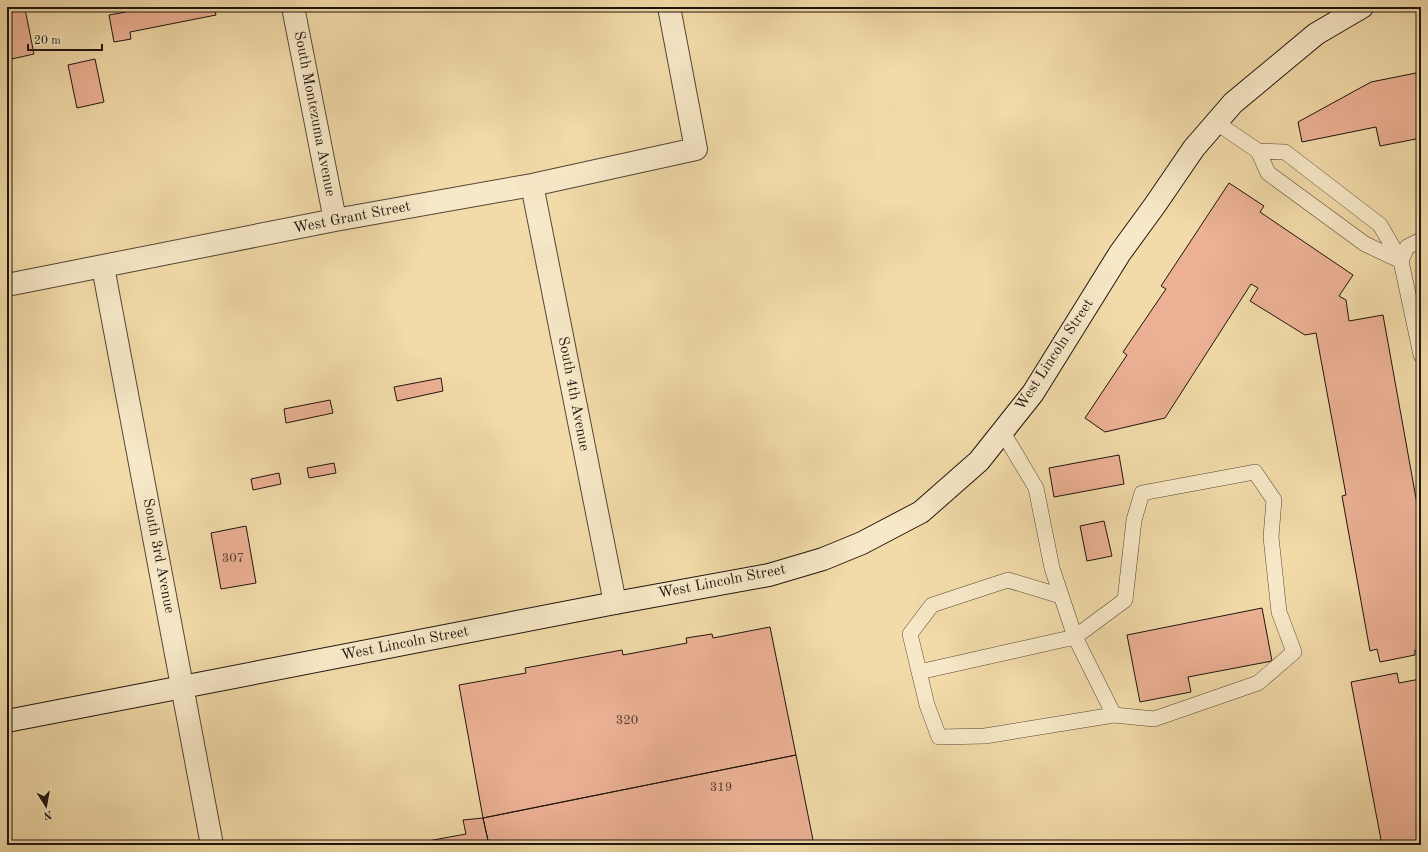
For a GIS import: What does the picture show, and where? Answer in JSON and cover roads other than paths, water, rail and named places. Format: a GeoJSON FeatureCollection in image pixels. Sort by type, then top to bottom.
{"type":"FeatureCollection","features":[{"type":"Feature","properties":{"kind":"street","name":"South Montezuma Avenue"},"geometry":{"type":"LineString","coordinates":[[293,7],[335,220]]}},
{"type":"Feature","properties":{"kind":"street","name":"West Grant Street"},"geometry":{"type":"LineString","coordinates":[[7,285],[335,220],[532,185],[696,149],[669,7]]}},
{"type":"Feature","properties":{"kind":"street","name":"West Lincoln Street"},"geometry":{"type":"LineString","coordinates":[[7,721],[615,603],[770,575],[823,559],[862,543],[921,512],[979,461],[1033,393],[1120,253],[1156,206],[1194,148],[1233,103],[1316,34],[1362,7]]}},
{"type":"Feature","properties":{"kind":"street","name":"South 4th Avenue"},"geometry":{"type":"LineString","coordinates":[[532,185],[615,603]]}},
{"type":"Feature","properties":{"kind":"street","name":"South 3rd Avenue"},"geometry":{"type":"LineString","coordinates":[[103,267],[212,845]]}},
{"type":"Feature","properties":{"kind":"lane"},"geometry":{"type":"LineString","coordinates":[[1217,123],[1258,152],[1268,173],[1365,244],[1401,261]]}},
{"type":"Feature","properties":{"kind":"lane"},"geometry":{"type":"LineString","coordinates":[[1258,152],[1285,152],[1330,185],[1380,225],[1401,261],[1421,355]]}},
{"type":"Feature","properties":{"kind":"lane"},"geometry":{"type":"LineString","coordinates":[[1401,261],[1407,247],[1421,240]]}},
{"type":"Feature","properties":{"kind":"lane"},"geometry":{"type":"LineString","coordinates":[[1002,431],[1036,488],[1052,568],[1075,637],[1114,715]]}},
{"type":"Feature","properties":{"kind":"lane"},"geometry":{"type":"LineString","coordinates":[[919,672],[1075,637],[1125,600],[1134,520],[1142,493],[1255,472],[1274,500],[1271,538],[1279,612],[1294,652],[1258,683],[1154,719],[1114,715],[984,736],[939,737],[927,705],[919,672],[910,634],[932,605],[1008,580],[1061,596]]}}]}
